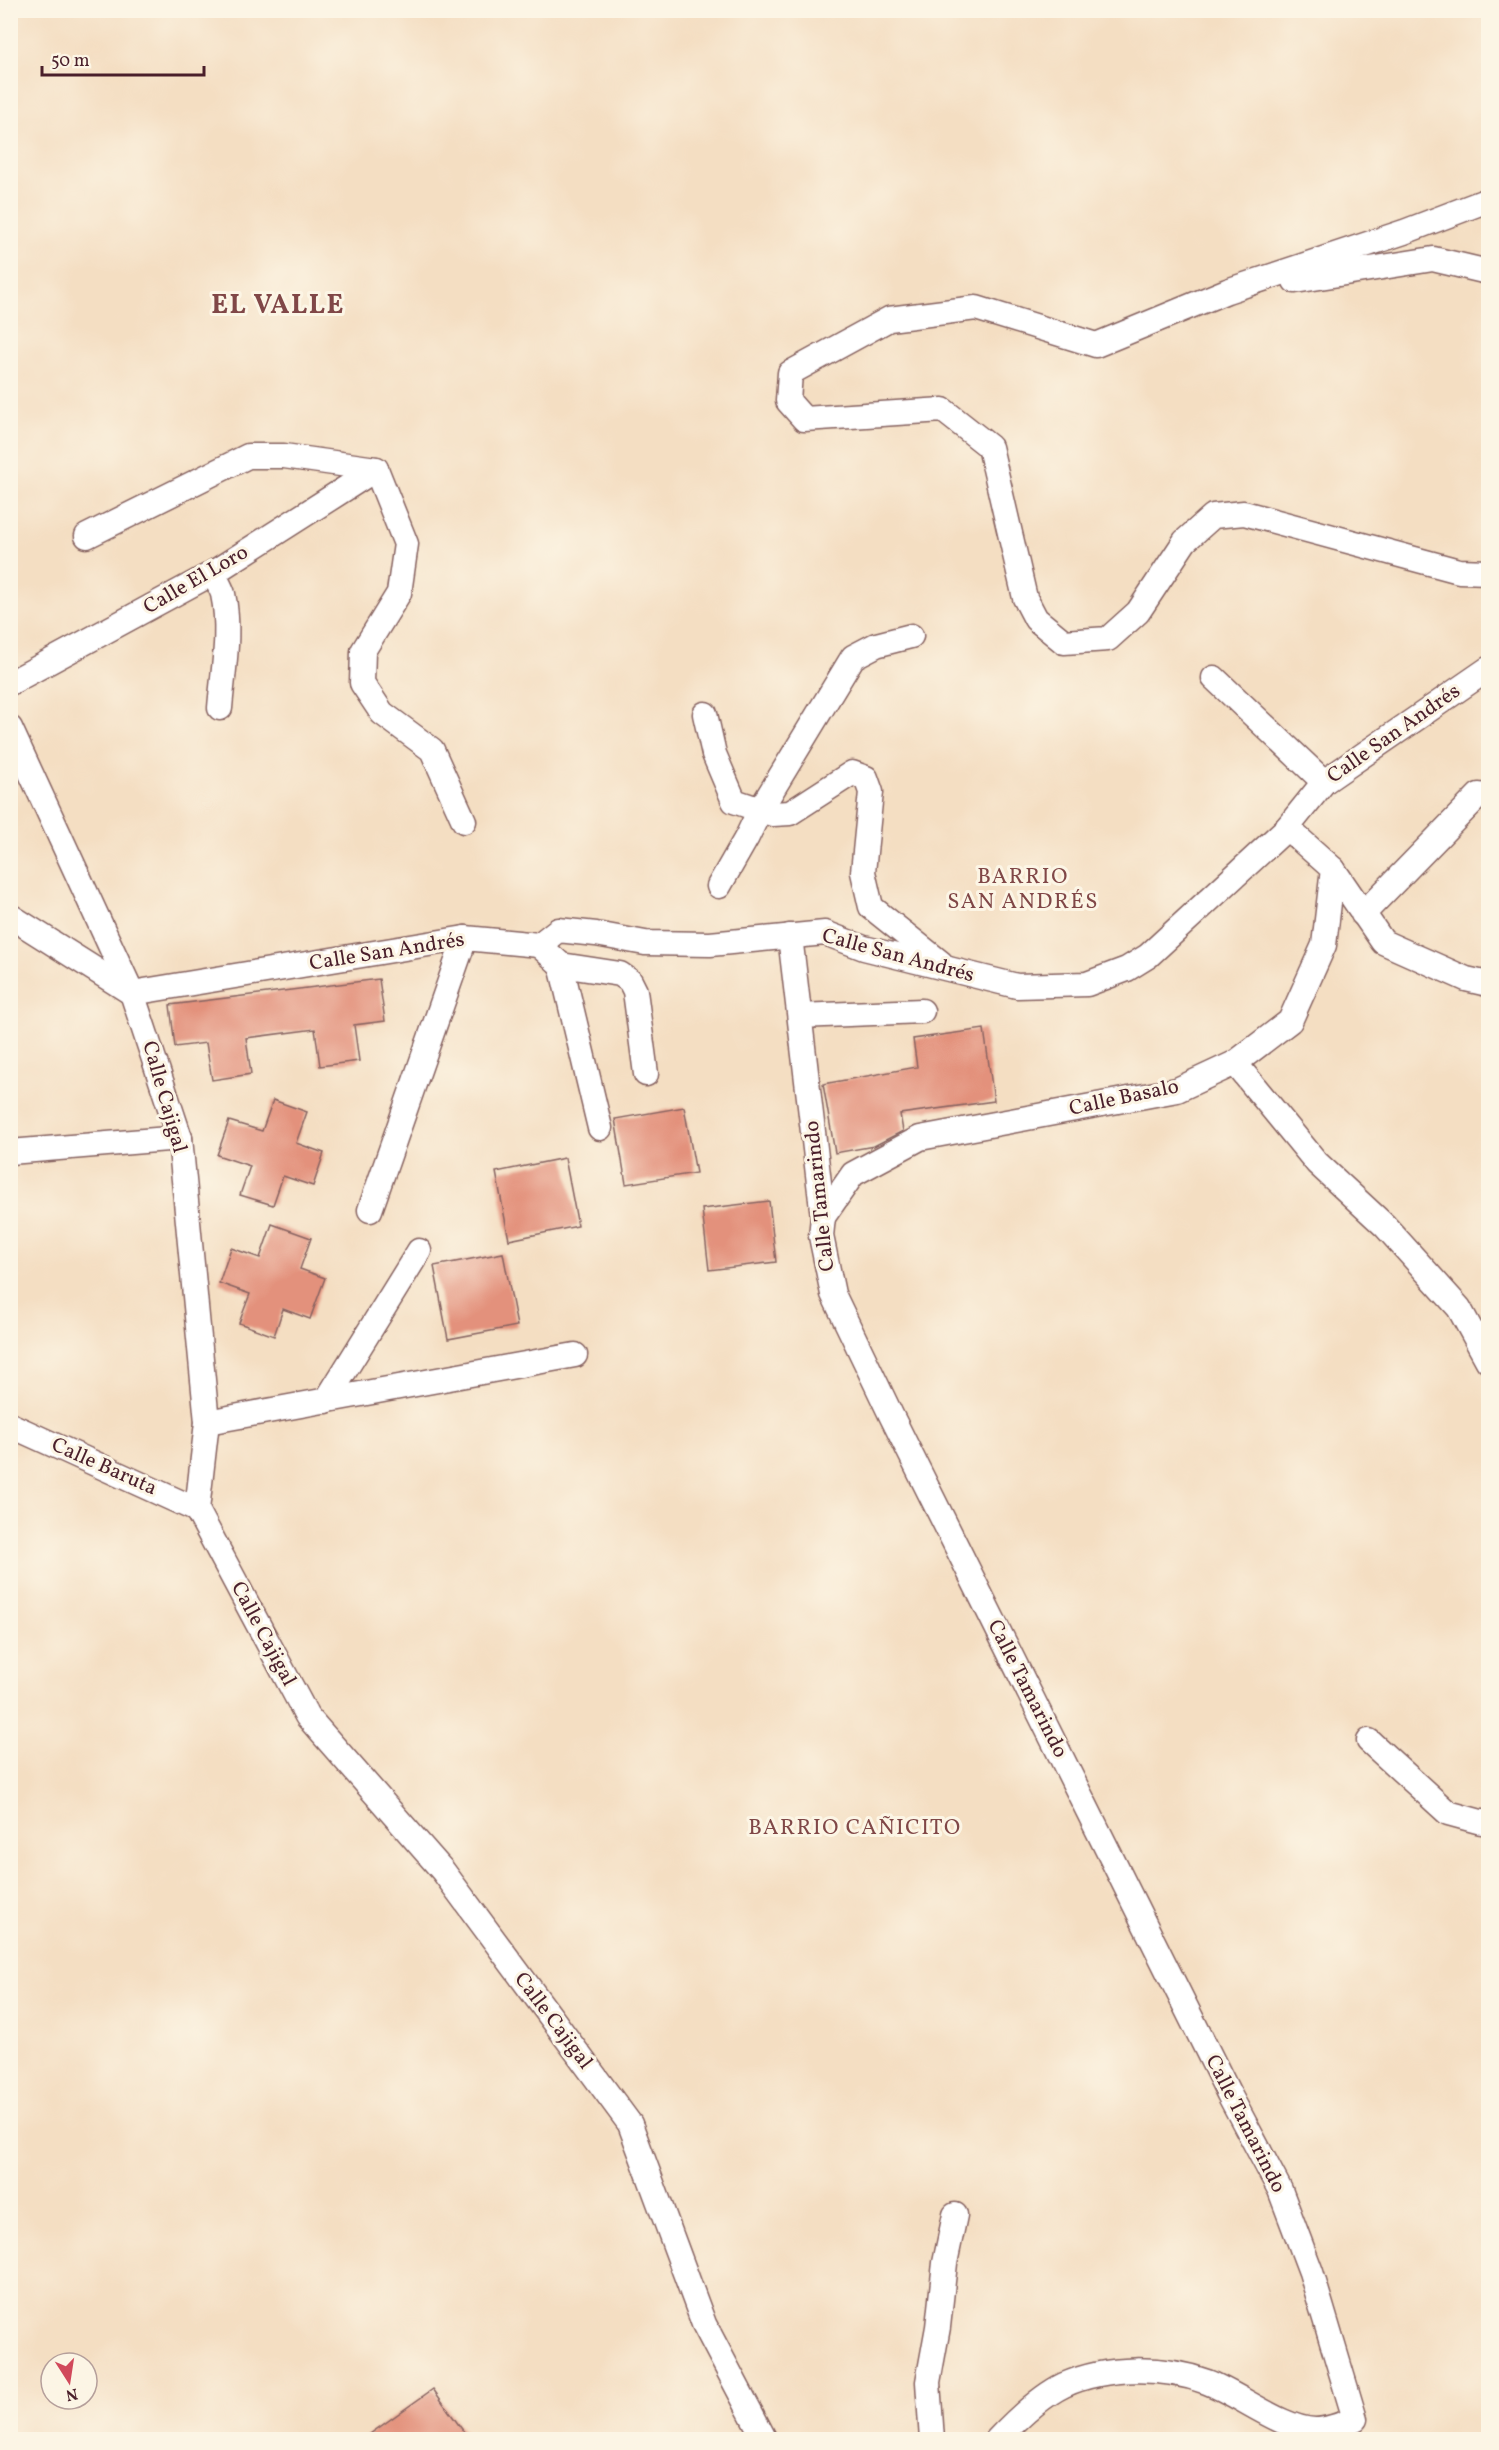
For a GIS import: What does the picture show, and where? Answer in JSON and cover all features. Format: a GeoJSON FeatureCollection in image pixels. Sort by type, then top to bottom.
{"type":"FeatureCollection","features":[{"type":"Feature","properties":{"kind":"street"},"geometry":{"type":"LineString","coordinates":[[1488,200],[1404,232],[1227,291],[1096,345],[976,308],[889,320],[790,373],[788,401],[804,419],[943,410],[990,447],[1025,598],[1036,619],[1064,642],[1108,639],[1138,612],[1185,541],[1213,516],[1244,513],[1449,569],[1488,572]]}},
{"type":"Feature","properties":{"kind":"street"},"geometry":{"type":"LineString","coordinates":[[1227,291],[1433,259],[1488,272]]}},
{"type":"Feature","properties":{"kind":"street"},"geometry":{"type":"LineString","coordinates":[[87,536],[248,456],[284,456],[375,469],[406,544],[399,593],[363,651],[362,683],[382,713],[432,750],[464,821]]}},
{"type":"Feature","properties":{"kind":"street","name":"Calle El Loro"},"geometry":{"type":"LineString","coordinates":[[10,683],[213,573],[375,469]]}},
{"type":"Feature","properties":{"kind":"street"},"geometry":{"type":"LineString","coordinates":[[213,573],[223,592],[225,615],[226,636],[220,708]]}},
{"type":"Feature","properties":{"kind":"street"},"geometry":{"type":"LineString","coordinates":[[719,886],[760,810],[853,657],[876,645],[911,636]]}},
{"type":"Feature","properties":{"kind":"street","name":"Calle San Andrés"},"geometry":{"type":"LineString","coordinates":[[132,993],[465,938],[539,945],[558,930],[645,943],[710,944],[825,933],[864,948],[1017,986],[1087,984],[1127,969],[1148,956],[1287,828],[1324,782],[1488,669]]}},
{"type":"Feature","properties":{"kind":"street"},"geometry":{"type":"LineString","coordinates":[[1214,678],[1324,782]]}},
{"type":"Feature","properties":{"kind":"street"},"geometry":{"type":"LineString","coordinates":[[705,714],[714,754],[734,801],[773,814],[790,813],[852,773],[866,778],[872,792],[863,872],[871,907],[945,967]]}},
{"type":"Feature","properties":{"kind":"street","name":"Calle Cajigal"},"geometry":{"type":"LineString","coordinates":[[10,728],[132,993],[180,1138],[207,1422],[197,1510],[307,1716],[442,1871],[630,2124],[704,2324],[765,2439]]}},
{"type":"Feature","properties":{"kind":"street"},"geometry":{"type":"LineString","coordinates":[[1364,914],[1479,795]]}},
{"type":"Feature","properties":{"kind":"street"},"geometry":{"type":"LineString","coordinates":[[1287,828],[1333,869],[1383,942],[1466,979],[1488,984]]}},
{"type":"Feature","properties":{"kind":"street","name":"Calle Basalo"},"geometry":{"type":"LineString","coordinates":[[823,1217],[854,1174],[920,1138],[1177,1090],[1235,1063],[1290,1021],[1324,945],[1333,869]]}},
{"type":"Feature","properties":{"kind":"street"},"geometry":{"type":"LineString","coordinates":[[10,916],[132,993]]}},
{"type":"Feature","properties":{"kind":"street","name":"Calle Tamarindo"},"geometry":{"type":"LineString","coordinates":[[790,936],[823,1217],[821,1236],[832,1294],[1229,2094],[1280,2190],[1311,2272],[1355,2419],[1340,2426],[1316,2430],[1297,2427],[1208,2382],[1161,2372],[1133,2371],[1091,2375],[1062,2386],[1015,2420],[997,2439]]}},
{"type":"Feature","properties":{"kind":"street"},"geometry":{"type":"LineString","coordinates":[[370,1210],[465,938]]}},
{"type":"Feature","properties":{"kind":"street"},"geometry":{"type":"LineString","coordinates":[[539,945],[561,965],[620,974],[630,981],[635,991],[646,1074]]}},
{"type":"Feature","properties":{"kind":"street"},"geometry":{"type":"LineString","coordinates":[[561,965],[600,1128]]}},
{"type":"Feature","properties":{"kind":"street"},"geometry":{"type":"LineString","coordinates":[[800,1016],[922,1011]]}},
{"type":"Feature","properties":{"kind":"street"},"geometry":{"type":"LineString","coordinates":[[1235,1063],[1317,1163],[1385,1226],[1460,1308],[1488,1361]]}},
{"type":"Feature","properties":{"kind":"street"},"geometry":{"type":"LineString","coordinates":[[10,1152],[180,1138]]}},
{"type":"Feature","properties":{"kind":"street"},"geometry":{"type":"LineString","coordinates":[[326,1401],[419,1251]]}},
{"type":"Feature","properties":{"kind":"street"},"geometry":{"type":"LineString","coordinates":[[207,1422],[575,1355]]}},
{"type":"Feature","properties":{"kind":"street","name":"Calle Baruta"},"geometry":{"type":"LineString","coordinates":[[10,1425],[197,1510]]}},
{"type":"Feature","properties":{"kind":"street"},"geometry":{"type":"LineString","coordinates":[[1369,1741],[1448,1813],[1488,1822]]}},
{"type":"Feature","properties":{"kind":"street"},"geometry":{"type":"LineString","coordinates":[[932,2439],[928,2382],[938,2327],[945,2263],[955,2215]]}},
{"type":"Feature","properties":{"kind":"building"},"geometry":{"type":"Polygon","coordinates":[[[379,979],[385,1021],[354,1025],[359,1061],[320,1066],[315,1029],[246,1038],[251,1074],[212,1080],[206,1043],[175,1047],[170,1005],[379,979]]]}},
{"type":"Feature","properties":{"kind":"building"},"geometry":{"type":"Polygon","coordinates":[[[984,1029],[994,1101],[900,1114],[903,1131],[874,1146],[835,1153],[823,1084],[917,1067],[913,1039],[984,1029]]]}},
{"type":"Feature","properties":{"kind":"building"},"geometry":{"type":"Polygon","coordinates":[[[273,1100],[307,1112],[296,1143],[324,1153],[313,1186],[283,1176],[273,1205],[240,1195],[250,1166],[217,1155],[229,1121],[262,1131],[273,1100]]]}},
{"type":"Feature","properties":{"kind":"building"},"geometry":{"type":"Polygon","coordinates":[[[684,1107],[696,1173],[626,1184],[615,1119],[684,1107]]]}},
{"type":"Feature","properties":{"kind":"building"},"geometry":{"type":"Polygon","coordinates":[[[565,1158],[578,1226],[509,1240],[496,1172],[565,1158]]]}},
{"type":"Feature","properties":{"kind":"building"},"geometry":{"type":"Polygon","coordinates":[[[769,1201],[776,1262],[709,1270],[702,1209],[769,1201]]]}},
{"type":"Feature","properties":{"kind":"building"},"geometry":{"type":"Polygon","coordinates":[[[272,1224],[311,1238],[300,1269],[325,1278],[310,1319],[283,1309],[274,1336],[239,1323],[250,1294],[219,1283],[231,1248],[260,1258],[272,1224]]]}},
{"type":"Feature","properties":{"kind":"building"},"geometry":{"type":"Polygon","coordinates":[[[503,1253],[517,1326],[448,1339],[434,1266],[503,1253]]]}},
{"type":"Feature","properties":{"kind":"building"},"geometry":{"type":"Polygon","coordinates":[[[433,2389],[469,2439],[363,2439],[433,2389]]]}},
{"type":"Feature","properties":{"kind":"district","name":"EL VALLE"},"geometry":{"type":"Point","coordinates":[278,306]}},
{"type":"Feature","properties":{"kind":"district","name":"BARRIO SAN ANDRÉS"},"geometry":{"type":"Point","coordinates":[1023,890]}},
{"type":"Feature","properties":{"kind":"district","name":"BARRIO CAÑICITO"},"geometry":{"type":"Point","coordinates":[855,1828]}}]}
